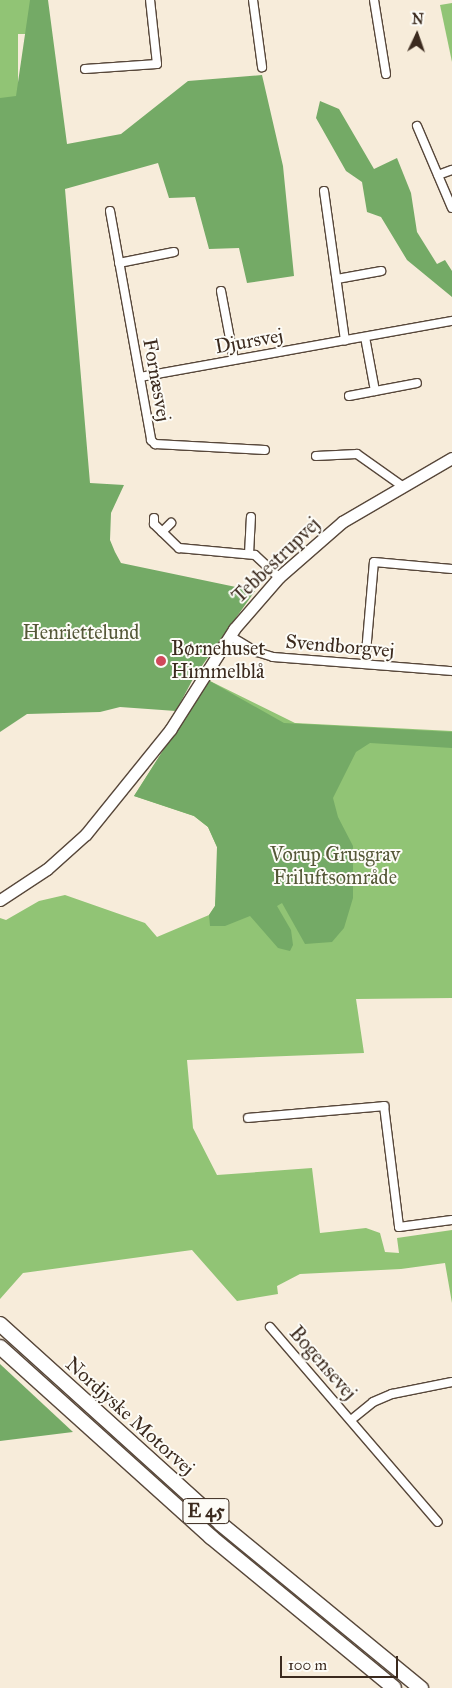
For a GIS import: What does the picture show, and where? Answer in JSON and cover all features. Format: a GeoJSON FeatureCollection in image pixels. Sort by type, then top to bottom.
{"type":"FeatureCollection","features":[{"type":"Feature","properties":{"kind":"highway","name":"Nordjyske Motorvej"},"geometry":{"type":"LineString","coordinates":[[0,1324],[221,1524],[421,1688]]}},
{"type":"Feature","properties":{"kind":"highway","name":"Nordjyske Motorvej"},"geometry":{"type":"LineString","coordinates":[[0,1347],[211,1537],[394,1688]]}},
{"type":"Feature","properties":{"kind":"street"},"geometry":{"type":"LineString","coordinates":[[85,69],[157,64],[150,0]]}},
{"type":"Feature","properties":{"kind":"street"},"geometry":{"type":"LineString","coordinates":[[253,0],[262,67]]}},
{"type":"Feature","properties":{"kind":"street"},"geometry":{"type":"LineString","coordinates":[[374,0],[386,74]]}},
{"type":"Feature","properties":{"kind":"street"},"geometry":{"type":"LineString","coordinates":[[417,126],[452,208]]}},
{"type":"Feature","properties":{"kind":"street"},"geometry":{"type":"LineString","coordinates":[[438,175],[452,170]]}},
{"type":"Feature","properties":{"kind":"street"},"geometry":{"type":"LineString","coordinates":[[324,191],[345,341]]}},
{"type":"Feature","properties":{"kind":"street","name":"Fornæsvej"},"geometry":{"type":"LineString","coordinates":[[110,211],[140,377],[155,444],[265,450]]}},
{"type":"Feature","properties":{"kind":"street"},"geometry":{"type":"LineString","coordinates":[[119,263],[174,252]]}},
{"type":"Feature","properties":{"kind":"street"},"geometry":{"type":"LineString","coordinates":[[337,279],[381,271]]}},
{"type":"Feature","properties":{"kind":"street"},"geometry":{"type":"LineString","coordinates":[[221,291],[234,360]]}},
{"type":"Feature","properties":{"kind":"street","name":"Djursvej"},"geometry":{"type":"LineString","coordinates":[[140,377],[452,321]]}},
{"type":"Feature","properties":{"kind":"street"},"geometry":{"type":"LineString","coordinates":[[365,337],[375,391]]}},
{"type":"Feature","properties":{"kind":"street"},"geometry":{"type":"LineString","coordinates":[[349,396],[417,383]]}},
{"type":"Feature","properties":{"kind":"street"},"geometry":{"type":"LineString","coordinates":[[316,456],[357,454],[402,486]]}},
{"type":"Feature","properties":{"kind":"street","name":"Tebbestrupvej"},"geometry":{"type":"LineString","coordinates":[[0,900],[47,869],[86,834],[170,730],[230,636],[279,577],[342,522],[452,458]]}},
{"type":"Feature","properties":{"kind":"street"},"geometry":{"type":"LineString","coordinates":[[249,554],[251,517]]}},
{"type":"Feature","properties":{"kind":"street"},"geometry":{"type":"LineString","coordinates":[[154,518],[154,524],[179,548],[255,555],[279,577]]}},
{"type":"Feature","properties":{"kind":"street"},"geometry":{"type":"LineString","coordinates":[[162,532],[171,523]]}},
{"type":"Feature","properties":{"kind":"street"},"geometry":{"type":"LineString","coordinates":[[365,664],[374,562],[452,569]]}},
{"type":"Feature","properties":{"kind":"street","name":"Svendborgvej"},"geometry":{"type":"LineString","coordinates":[[230,636],[257,652],[273,657],[452,671]]}},
{"type":"Feature","properties":{"kind":"street"},"geometry":{"type":"LineString","coordinates":[[248,1118],[384,1106],[400,1227],[452,1220]]}},
{"type":"Feature","properties":{"kind":"street","name":"Bogensevej"},"geometry":{"type":"LineString","coordinates":[[270,1327],[438,1522]]}},
{"type":"Feature","properties":{"kind":"street","name":"Bogensevej"},"geometry":{"type":"LineString","coordinates":[[351,1420],[373,1402],[392,1394],[452,1382]]}},
{"type":"Feature","properties":{"kind":"green space"},"geometry":{"type":"Polygon","coordinates":[[[0,0],[36,0],[32,34],[18,34],[18,96],[0,106],[0,0]]]}},
{"type":"Feature","properties":{"kind":"green space","name":"Henriettelund"},"geometry":{"type":"Polygon","coordinates":[[[30,0],[48,0],[67,144],[121,134],[188,81],[262,75],[283,166],[294,276],[247,283],[239,248],[209,249],[195,197],[169,198],[158,163],[65,189],[90,483],[124,485],[111,513],[110,540],[115,552],[121,563],[255,591],[194,677],[176,711],[120,707],[100,712],[27,714],[0,732],[0,98],[16,96],[30,0]]]}},
{"type":"Feature","properties":{"kind":"green space"},"geometry":{"type":"Polygon","coordinates":[[[452,3],[452,62],[440,5],[452,3]]]}},
{"type":"Feature","properties":{"kind":"green space"},"geometry":{"type":"Polygon","coordinates":[[[320,101],[339,109],[374,169],[397,158],[411,193],[417,232],[437,264],[445,260],[452,271],[452,297],[407,260],[381,217],[367,212],[362,182],[346,171],[316,118],[320,101]]]}},
{"type":"Feature","properties":{"kind":"green space","name":"Vorup Grusgrav Friluftsområde"},"geometry":{"type":"Polygon","coordinates":[[[208,680],[295,723],[452,731],[452,998],[356,999],[364,1053],[187,1060],[193,1128],[217,1175],[312,1168],[320,1233],[366,1228],[380,1233],[385,1252],[399,1253],[397,1238],[452,1230],[452,1303],[445,1263],[401,1269],[300,1274],[277,1286],[278,1294],[237,1301],[192,1250],[23,1273],[0,1299],[0,918],[6,920],[39,901],[65,895],[145,923],[157,937],[209,915],[215,906],[218,877],[217,847],[208,827],[194,816],[134,796],[208,680]]]}},
{"type":"Feature","properties":{"kind":"green space"},"geometry":{"type":"Polygon","coordinates":[[[208,680],[284,723],[452,732],[452,748],[370,743],[356,752],[333,798],[338,817],[353,846],[353,898],[344,928],[332,942],[305,944],[282,903],[277,906],[291,930],[293,945],[290,951],[278,948],[250,916],[225,926],[210,926],[209,915],[215,906],[217,847],[208,827],[194,816],[134,796],[208,680]]]}},
{"type":"Feature","properties":{"kind":"green space"},"geometry":{"type":"Polygon","coordinates":[[[0,1364],[73,1432],[0,1441],[0,1364]]]}},
{"type":"Feature","properties":{"kind":"place","name":"Børnehuset Himmelblå"},"geometry":{"type":"Point","coordinates":[161,661]}}]}
